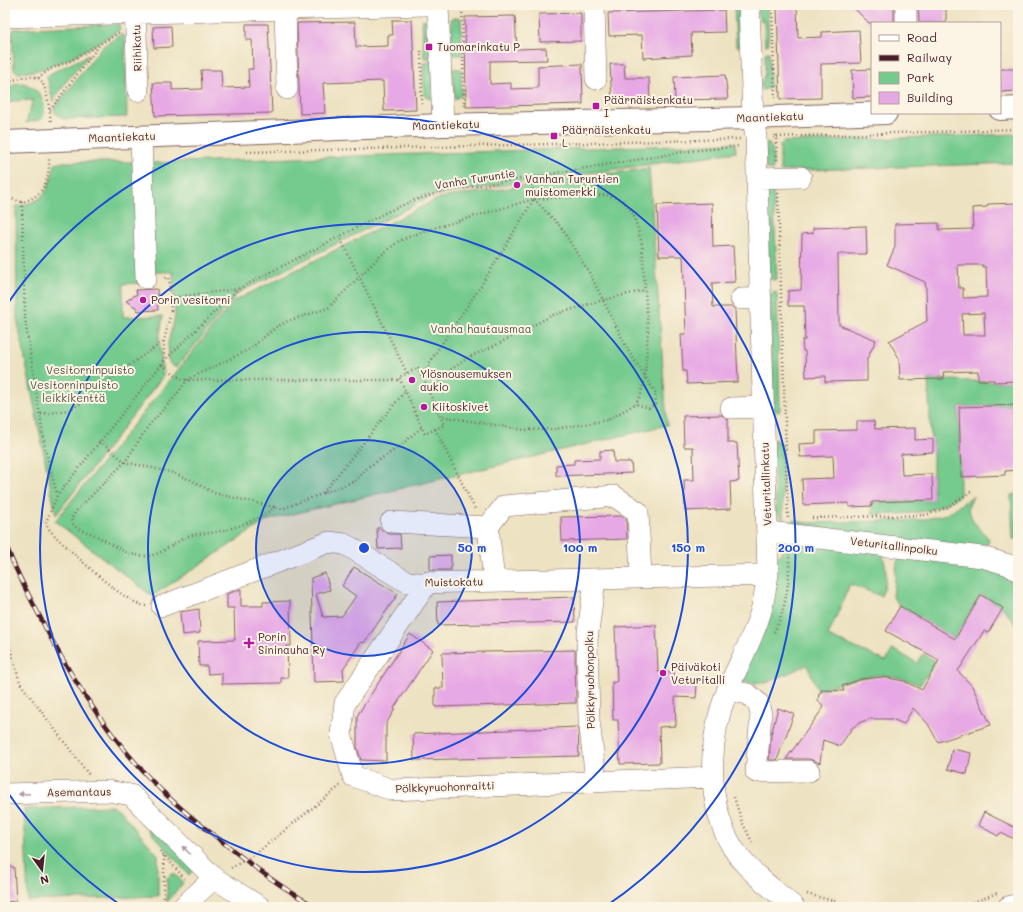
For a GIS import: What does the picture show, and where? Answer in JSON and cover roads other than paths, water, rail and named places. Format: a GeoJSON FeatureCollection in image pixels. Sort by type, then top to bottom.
{"type":"FeatureCollection","features":[{"type":"Feature","properties":{"kind":"main road"},"geometry":{"type":"LineString","coordinates":[[1001,109],[1018,108]]}},
{"type":"Feature","properties":{"kind":"main road","name":"Maantiekatu"},"geometry":{"type":"LineString","coordinates":[[5,142],[443,125],[750,134],[880,114]]}},
{"type":"Feature","properties":{"kind":"street"},"geometry":{"type":"LineString","coordinates":[[6,17],[285,7],[426,5]]}},
{"type":"Feature","properties":{"kind":"street"},"geometry":{"type":"LineString","coordinates":[[438,5],[443,125]]}},
{"type":"Feature","properties":{"kind":"street"},"geometry":{"type":"LineString","coordinates":[[594,5],[596,79]]}},
{"type":"Feature","properties":{"kind":"street","name":"Veturitallinkatu"},"geometry":{"type":"LineString","coordinates":[[749,5],[752,189],[751,298],[764,407],[768,575],[759,617],[727,690],[719,716],[714,745],[713,776],[714,794],[722,829],[745,864],[798,899]]}},
{"type":"Feature","properties":{"kind":"street"},"geometry":{"type":"LineString","coordinates":[[906,5],[906,22]]}},
{"type":"Feature","properties":{"kind":"street"},"geometry":{"type":"LineString","coordinates":[[285,7],[287,89]]}},
{"type":"Feature","properties":{"kind":"street","name":"Riihikatu"},"geometry":{"type":"LineString","coordinates":[[136,13],[138,91]]}},
{"type":"Feature","properties":{"kind":"street"},"geometry":{"type":"LineString","coordinates":[[141,136],[146,278]]}},
{"type":"Feature","properties":{"kind":"street"},"geometry":{"type":"LineString","coordinates":[[752,189],[801,177]]}},
{"type":"Feature","properties":{"kind":"street"},"geometry":{"type":"LineString","coordinates":[[731,408],[764,407]]}},
{"type":"Feature","properties":{"kind":"street"},"geometry":{"type":"LineString","coordinates":[[494,581],[486,527],[504,506],[614,496],[638,512],[641,577]]}},
{"type":"Feature","properties":{"kind":"street"},"geometry":{"type":"LineString","coordinates":[[390,522],[486,527]]}},
{"type":"Feature","properties":{"kind":"street","name":"Veturitallinpolku"},"geometry":{"type":"LineString","coordinates":[[768,532],[982,557],[1009,564],[1018,571]]}},
{"type":"Feature","properties":{"kind":"street","name":"Muistokatu"},"geometry":{"type":"LineString","coordinates":[[162,606],[329,542],[350,547],[408,582],[768,575]]}},
{"type":"Feature","properties":{"kind":"street","name":"Pölkkyruohonpolku"},"geometry":{"type":"LineString","coordinates":[[595,579],[587,640],[589,720],[596,780]]}},
{"type":"Feature","properties":{"kind":"street","name":"Pölkkyruohonraitti"},"geometry":{"type":"LineString","coordinates":[[428,582],[344,703],[341,734],[353,776],[392,790],[713,776]]}},
{"type":"Feature","properties":{"kind":"street"},"geometry":{"type":"LineString","coordinates":[[727,690],[748,694],[758,703],[761,714],[756,772],[809,771]]}},
{"type":"Feature","properties":{"kind":"street","name":"Asemantaus"},"geometry":{"type":"LineString","coordinates":[[5,794],[108,791],[131,795],[214,878],[260,907]]}},
{"type":"Feature","properties":{"kind":"street"},"geometry":{"type":"LineString","coordinates":[[190,900],[214,878]]}},
{"type":"Feature","properties":{"kind":"railway"},"geometry":{"type":"LineString","coordinates":[[5,542],[20,578],[62,658],[89,702],[119,744],[153,782],[180,808],[271,879],[316,907]]}},
{"type":"Feature","properties":{"kind":"place","name":"Tuomarinkatu P"},"geometry":{"type":"Point","coordinates":[429,47]}},
{"type":"Feature","properties":{"kind":"place","name":"Päärnäistenkatu I"},"geometry":{"type":"Point","coordinates":[596,106]}},
{"type":"Feature","properties":{"kind":"place","name":"Päärnäistenkatu L"},"geometry":{"type":"Point","coordinates":[554,136]}},
{"type":"Feature","properties":{"kind":"place","name":"Vanhan Turuntien muistomerkki"},"geometry":{"type":"Point","coordinates":[517,185]}},
{"type":"Feature","properties":{"kind":"place","name":"Porin vesitorni"},"geometry":{"type":"Point","coordinates":[143,300]}},
{"type":"Feature","properties":{"kind":"place","name":"Ylösnousemuksen aukio"},"geometry":{"type":"Point","coordinates":[412,380]}},
{"type":"Feature","properties":{"kind":"place","name":"Kiitoskivet"},"geometry":{"type":"Point","coordinates":[424,407]}},
{"type":"Feature","properties":{"kind":"place","name":"Porin Sininauha Ry"},"geometry":{"type":"Point","coordinates":[249,643]}},
{"type":"Feature","properties":{"kind":"place","name":"Päiväkoti Veturitalli"},"geometry":{"type":"Point","coordinates":[663,673]}},
{"type":"Feature","properties":{"kind":"park label","name":"Vanha hautausmaa"},"geometry":{"type":"Point","coordinates":[481,329]}},
{"type":"Feature","properties":{"kind":"park label","name":"Vesitorninpuisto"},"geometry":{"type":"Point","coordinates":[90,370]}},
{"type":"Feature","properties":{"kind":"park label","name":"Vesitorninpuisto leikkikenttä"},"geometry":{"type":"Point","coordinates":[74,391]}}]}
